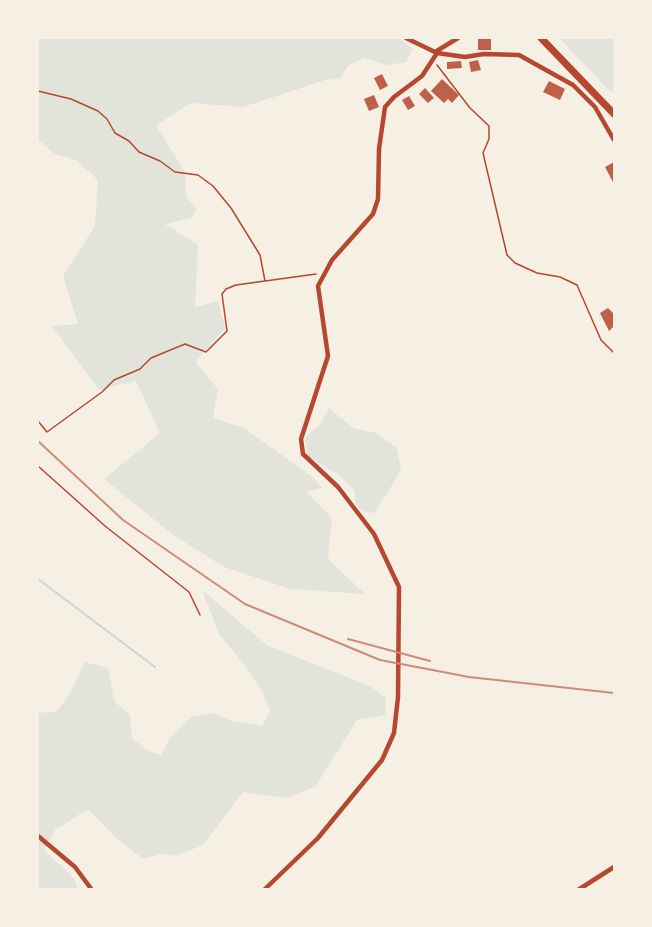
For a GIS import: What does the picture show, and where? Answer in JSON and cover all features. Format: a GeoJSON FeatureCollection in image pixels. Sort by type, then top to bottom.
{"type":"FeatureCollection","features":[{"type":"Feature","properties":{"kind":"highway"},"geometry":{"type":"LineString","coordinates":[[541,38],[615,114]]}},
{"type":"Feature","properties":{"kind":"street"},"geometry":{"type":"LineString","coordinates":[[406,38],[436,53],[465,57],[484,54],[519,55],[573,85],[595,107],[615,141]]}},
{"type":"Feature","properties":{"kind":"street"},"geometry":{"type":"LineString","coordinates":[[264,890],[318,838],[382,760],[394,733],[400,626],[399,587],[374,534],[338,487],[303,454],[301,439],[328,356],[318,286],[323,273],[373,214],[378,199],[379,149],[385,108],[394,97],[422,76],[434,62],[436,53],[458,38]]}},
{"type":"Feature","properties":{"kind":"street"},"geometry":{"type":"LineString","coordinates":[[595,107],[607,106]]}},
{"type":"Feature","properties":{"kind":"street"},"geometry":{"type":"LineString","coordinates":[[38,836],[75,867],[92,890]]}},
{"type":"Feature","properties":{"kind":"street"},"geometry":{"type":"LineString","coordinates":[[578,890],[615,867]]}},
{"type":"Feature","properties":{"kind":"path"},"geometry":{"type":"LineString","coordinates":[[434,62],[470,108],[489,126],[489,139],[483,153],[507,255],[515,263],[537,273],[560,277],[577,285],[601,340],[615,353]]}},
{"type":"Feature","properties":{"kind":"path"},"geometry":{"type":"LineString","coordinates":[[38,91],[71,99],[98,111],[107,119],[115,133],[129,141],[140,152],[160,161],[175,172],[198,175],[213,186],[231,208],[260,255],[265,281]]}},
{"type":"Feature","properties":{"kind":"path"},"geometry":{"type":"LineString","coordinates":[[38,421],[47,432],[102,392],[114,380],[140,369],[151,358],[185,344],[206,352],[226,331],[222,294],[236,285],[323,273]]}},
{"type":"Feature","properties":{"kind":"path"},"geometry":{"type":"LineString","coordinates":[[38,466],[105,526],[189,592],[200,615]]}},
{"type":"Feature","properties":{"kind":"shaded area"},"geometry":{"type":"Polygon","coordinates":[[[38,38],[399,38],[413,49],[406,62],[387,65],[364,58],[349,65],[340,78],[325,80],[243,107],[190,103],[156,126],[185,172],[186,197],[197,208],[192,218],[165,224],[198,245],[195,307],[218,301],[225,328],[195,362],[218,389],[213,418],[244,428],[311,476],[323,488],[306,492],[332,518],[328,559],[365,594],[290,589],[224,567],[172,534],[104,479],[160,433],[136,381],[99,390],[52,326],[78,324],[63,276],[95,226],[98,180],[76,160],[55,154],[38,140],[38,38]]]}},
{"type":"Feature","properties":{"kind":"shaded area"},"geometry":{"type":"Polygon","coordinates":[[[559,38],[614,38],[614,94],[609,90],[559,38]]]}},
{"type":"Feature","properties":{"kind":"shaded area"},"geometry":{"type":"Polygon","coordinates":[[[329,408],[353,428],[376,433],[396,447],[401,467],[374,513],[361,511],[355,501],[355,491],[339,475],[307,456],[305,437],[320,425],[329,408]]]}},
{"type":"Feature","properties":{"kind":"shaded area"},"geometry":{"type":"Polygon","coordinates":[[[202,590],[268,646],[370,686],[386,698],[385,715],[357,720],[315,787],[286,798],[243,792],[203,845],[176,856],[162,854],[143,859],[118,840],[88,809],[55,830],[44,850],[74,878],[78,890],[38,889],[38,709],[44,713],[57,711],[69,695],[85,662],[108,668],[114,701],[130,715],[132,738],[146,750],[161,755],[170,738],[191,717],[214,713],[231,721],[262,726],[270,711],[262,691],[219,634],[202,590]]]}},
{"type":"Feature","properties":{"kind":"building"},"geometry":{"type":"Polygon","coordinates":[[[478,38],[491,38],[491,50],[478,50],[478,38]]]}},
{"type":"Feature","properties":{"kind":"building"},"geometry":{"type":"Polygon","coordinates":[[[478,60],[481,70],[471,72],[469,62],[478,60]]]}},
{"type":"Feature","properties":{"kind":"building"},"geometry":{"type":"Polygon","coordinates":[[[461,61],[462,68],[447,69],[447,62],[461,61]]]}},
{"type":"Feature","properties":{"kind":"building"},"geometry":{"type":"Polygon","coordinates":[[[382,74],[388,86],[380,90],[374,78],[382,74]]]}},
{"type":"Feature","properties":{"kind":"building"},"geometry":{"type":"Polygon","coordinates":[[[442,79],[459,95],[452,103],[448,99],[444,103],[431,91],[442,79]]]}},
{"type":"Feature","properties":{"kind":"building"},"geometry":{"type":"Polygon","coordinates":[[[549,81],[565,89],[560,100],[543,92],[549,81]]]}},
{"type":"Feature","properties":{"kind":"building"},"geometry":{"type":"Polygon","coordinates":[[[425,88],[434,98],[428,103],[419,94],[425,88]]]}},
{"type":"Feature","properties":{"kind":"building"},"geometry":{"type":"Polygon","coordinates":[[[374,95],[379,107],[369,111],[364,99],[374,95]]]}},
{"type":"Feature","properties":{"kind":"building"},"geometry":{"type":"Polygon","coordinates":[[[409,96],[415,106],[408,110],[402,100],[409,96]]]}},
{"type":"Feature","properties":{"kind":"building"},"geometry":{"type":"Polygon","coordinates":[[[614,162],[614,184],[605,167],[614,162]]]}},
{"type":"Feature","properties":{"kind":"building"},"geometry":{"type":"Polygon","coordinates":[[[608,308],[614,314],[614,326],[609,331],[600,313],[608,308]]]}},
{"type":"Feature","properties":{"kind":"waterway"},"geometry":{"type":"LineString","coordinates":[[38,579],[155,667]]}},
{"type":"Feature","properties":{"kind":"railway"},"geometry":{"type":"LineString","coordinates":[[38,441],[123,520],[245,604],[380,660],[469,677],[614,693]]}},
{"type":"Feature","properties":{"kind":"railway"},"geometry":{"type":"LineString","coordinates":[[348,639],[430,661]]}}]}
